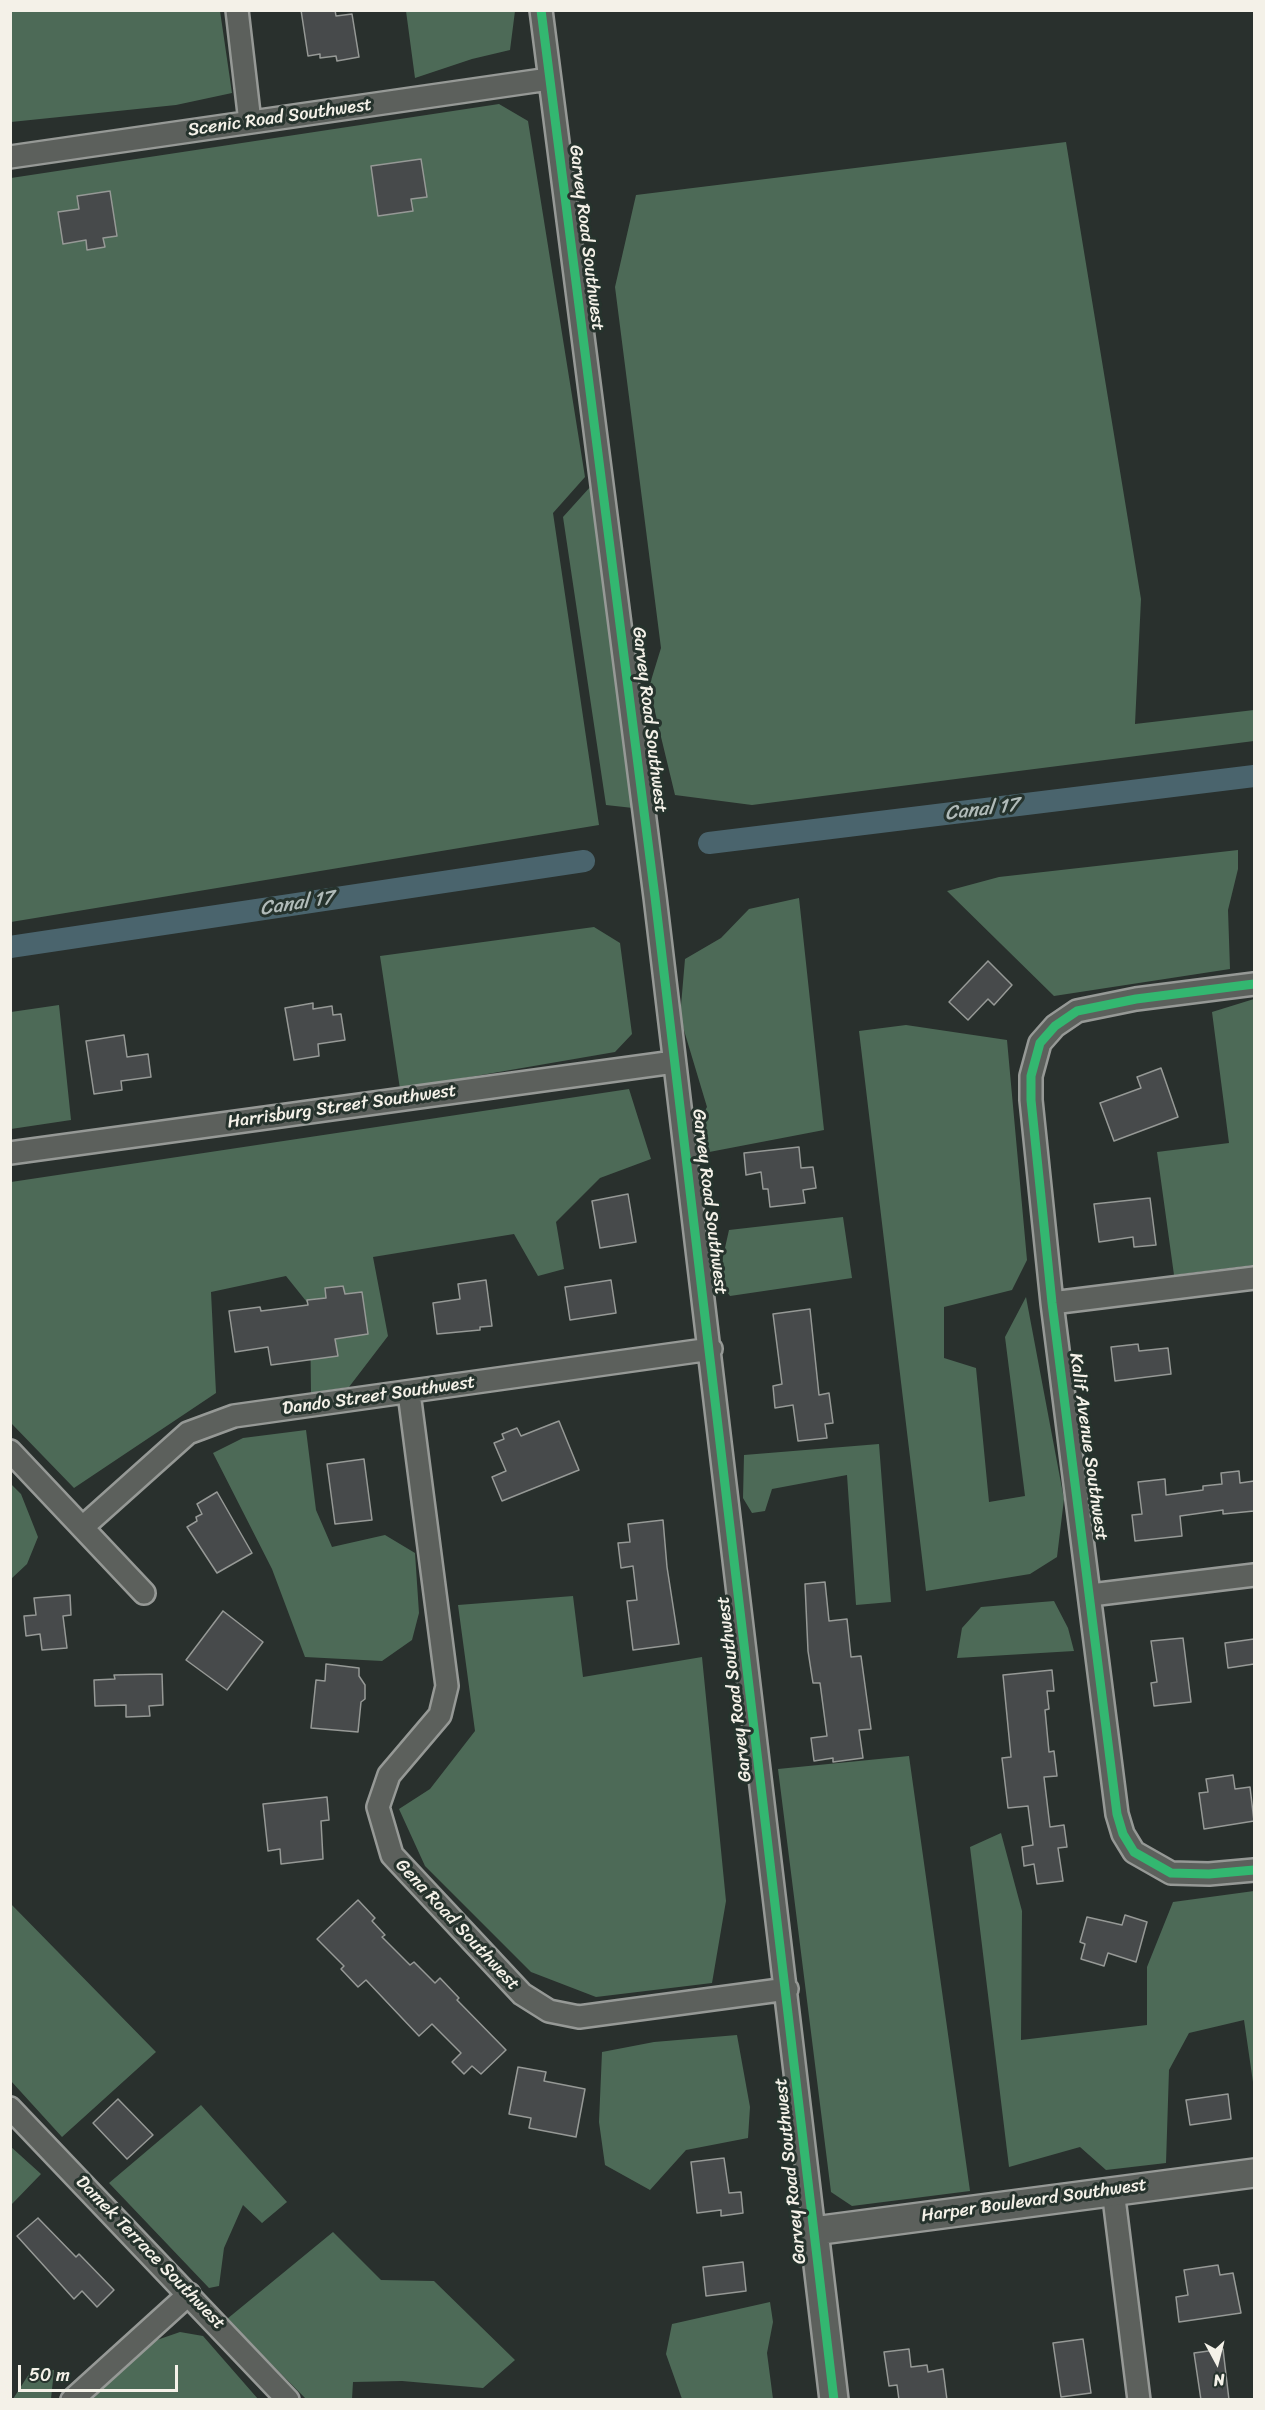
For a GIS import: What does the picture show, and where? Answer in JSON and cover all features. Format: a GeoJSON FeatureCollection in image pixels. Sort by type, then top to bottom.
{"type":"FeatureCollection","features":[{"type":"Feature","properties":{"kind":"street"},"geometry":{"type":"LineString","coordinates":[[237,10],[250,122]]}},
{"type":"Feature","properties":{"kind":"street","name":"Garvey Road Southwest"},"geometry":{"type":"LineString","coordinates":[[540,10],[711,1349],[834,2400]]}},
{"type":"Feature","properties":{"kind":"street","name":"Scenic Road Southwest"},"geometry":{"type":"LineString","coordinates":[[10,157],[549,78]]}},
{"type":"Feature","properties":{"kind":"street","name":"Kalif Avenue Southwest"},"geometry":{"type":"LineString","coordinates":[[1254,984],[1136,999],[1077,1011],[1055,1026],[1040,1043],[1031,1076],[1031,1100],[1053,1304],[1117,1814],[1123,1834],[1134,1852],[1171,1873],[1209,1874],[1254,1870]]}},
{"type":"Feature","properties":{"kind":"street","name":"Harrisburg Street Southwest"},"geometry":{"type":"LineString","coordinates":[[10,1153],[674,1062]]}},
{"type":"Feature","properties":{"kind":"street"},"geometry":{"type":"LineString","coordinates":[[1053,1304],[1254,1278]]}},
{"type":"Feature","properties":{"kind":"street","name":"Dando Street Southwest"},"geometry":{"type":"LineString","coordinates":[[84,1526],[188,1433],[234,1416],[711,1349]]}},
{"type":"Feature","properties":{"kind":"street","name":"Gena Road Southwest"},"geometry":{"type":"LineString","coordinates":[[409,1393],[447,1686],[440,1714],[388,1775],[378,1807],[392,1855],[522,1994],[549,2011],[579,2018],[787,1989]]}},
{"type":"Feature","properties":{"kind":"street"},"geometry":{"type":"LineString","coordinates":[[10,1451],[84,1526],[144,1593]]}},
{"type":"Feature","properties":{"kind":"street"},"geometry":{"type":"LineString","coordinates":[[1091,1595],[1254,1575]]}},
{"type":"Feature","properties":{"kind":"street","name":"Damek Terrace Southwest"},"geometry":{"type":"LineString","coordinates":[[10,2108],[288,2400]]}},
{"type":"Feature","properties":{"kind":"street","name":"Harper Boulevard Southwest"},"geometry":{"type":"LineString","coordinates":[[814,2231],[1254,2173]]}},
{"type":"Feature","properties":{"kind":"street"},"geometry":{"type":"LineString","coordinates":[[1113,2190],[1139,2400]]}},
{"type":"Feature","properties":{"kind":"street"},"geometry":{"type":"LineString","coordinates":[[72,2400],[189,2294]]}},
{"type":"Feature","properties":{"kind":"green space"},"geometry":{"type":"Polygon","coordinates":[[[10,11],[220,11],[232,93],[176,105],[11,122],[10,11]]]}},
{"type":"Feature","properties":{"kind":"green space"},"geometry":{"type":"Polygon","coordinates":[[[406,11],[515,11],[510,50],[472,59],[415,78],[406,11]]]}},
{"type":"Feature","properties":{"kind":"green space"},"geometry":{"type":"Polygon","coordinates":[[[499,104],[528,121],[585,477],[553,513],[599,825],[11,922],[11,178],[499,104]]]}},
{"type":"Feature","properties":{"kind":"green space"},"geometry":{"type":"Polygon","coordinates":[[[1066,142],[1141,599],[1135,724],[1254,710],[1254,741],[752,805],[675,795],[649,687],[661,648],[615,287],[636,195],[1066,142]]]}},
{"type":"Feature","properties":{"kind":"green space"},"geometry":{"type":"Polygon","coordinates":[[[591,486],[633,808],[606,805],[563,517],[591,486]]]}},
{"type":"Feature","properties":{"kind":"green space"},"geometry":{"type":"Polygon","coordinates":[[[1238,850],[1238,869],[1228,910],[1230,969],[1054,996],[947,891],[999,877],[1238,850]]]}},
{"type":"Feature","properties":{"kind":"green space"},"geometry":{"type":"Polygon","coordinates":[[[799,898],[824,1130],[704,1153],[699,1121],[707,1107],[680,1017],[685,959],[721,938],[749,909],[799,898]]]}},
{"type":"Feature","properties":{"kind":"green space"},"geometry":{"type":"Polygon","coordinates":[[[594,927],[620,943],[632,1034],[615,1052],[400,1089],[380,956],[594,927]]]}},
{"type":"Feature","properties":{"kind":"green space"},"geometry":{"type":"Polygon","coordinates":[[[1254,999],[1254,1265],[1174,1275],[1157,1152],[1229,1143],[1212,1012],[1254,999]]]}},
{"type":"Feature","properties":{"kind":"green space"},"geometry":{"type":"Polygon","coordinates":[[[59,1005],[71,1120],[11,1129],[11,1012],[59,1005]]]}},
{"type":"Feature","properties":{"kind":"green space"},"geometry":{"type":"Polygon","coordinates":[[[906,1025],[1007,1040],[1027,1260],[1012,1290],[944,1307],[944,1358],[976,1368],[989,1502],[1025,1496],[1005,1337],[1026,1297],[1064,1499],[1057,1557],[1030,1574],[926,1591],[859,1031],[906,1025]]]}},
{"type":"Feature","properties":{"kind":"green space"},"geometry":{"type":"Polygon","coordinates":[[[629,1089],[651,1159],[600,1178],[556,1222],[564,1269],[538,1276],[514,1234],[373,1257],[388,1336],[349,1387],[311,1393],[310,1306],[286,1276],[211,1292],[216,1393],[74,1488],[11,1423],[11,1182],[629,1089]]]}},
{"type":"Feature","properties":{"kind":"green space"},"geometry":{"type":"Polygon","coordinates":[[[843,1217],[852,1278],[730,1296],[718,1279],[729,1230],[843,1217]]]}},
{"type":"Feature","properties":{"kind":"green space"},"geometry":{"type":"Polygon","coordinates":[[[306,1430],[316,1510],[332,1547],[385,1535],[415,1553],[419,1613],[412,1640],[382,1661],[305,1657],[272,1569],[213,1453],[243,1438],[306,1430]]]}},
{"type":"Feature","properties":{"kind":"green space"},"geometry":{"type":"Polygon","coordinates":[[[879,1444],[891,1602],[856,1605],[847,1475],[772,1489],[765,1511],[752,1513],[743,1498],[744,1455],[879,1444]]]}},
{"type":"Feature","properties":{"kind":"green space"},"geometry":{"type":"Polygon","coordinates":[[[11,1484],[21,1494],[38,1537],[27,1564],[11,1579],[11,1484]]]}},
{"type":"Feature","properties":{"kind":"green space"},"geometry":{"type":"Polygon","coordinates":[[[573,1596],[583,1677],[702,1657],[726,1901],[712,1983],[596,1997],[531,1972],[425,1866],[399,1809],[430,1789],[475,1731],[458,1605],[573,1596]]]}},
{"type":"Feature","properties":{"kind":"green space"},"geometry":{"type":"Polygon","coordinates":[[[1054,1601],[1068,1628],[1074,1651],[957,1658],[962,1628],[981,1607],[1054,1601]]]}},
{"type":"Feature","properties":{"kind":"green space"},"geometry":{"type":"Polygon","coordinates":[[[909,1756],[970,2191],[852,2206],[831,2192],[778,1769],[909,1756]]]}},
{"type":"Feature","properties":{"kind":"green space"},"geometry":{"type":"Polygon","coordinates":[[[1001,1833],[1022,1911],[1021,2040],[1147,2025],[1147,1967],[1173,1902],[1254,1891],[1254,2089],[1244,2020],[1189,2033],[1169,2070],[1166,2163],[1106,2170],[1080,2147],[1009,2167],[970,1847],[1001,1833]]]}},
{"type":"Feature","properties":{"kind":"green space"},"geometry":{"type":"Polygon","coordinates":[[[10,1903],[156,2052],[62,2137],[11,2081],[10,1903]]]}},
{"type":"Feature","properties":{"kind":"green space"},"geometry":{"type":"Polygon","coordinates":[[[737,2035],[750,2107],[748,2138],[686,2150],[650,2190],[605,2165],[599,2122],[602,2052],[654,2042],[737,2035]]]}},
{"type":"Feature","properties":{"kind":"green space"},"geometry":{"type":"Polygon","coordinates":[[[201,2105],[287,2202],[262,2223],[243,2205],[224,2248],[219,2286],[209,2288],[109,2183],[201,2105]]]}},
{"type":"Feature","properties":{"kind":"green space"},"geometry":{"type":"Polygon","coordinates":[[[10,2146],[41,2174],[11,2205],[10,2205],[10,2146]]]}},
{"type":"Feature","properties":{"kind":"green space"},"geometry":{"type":"Polygon","coordinates":[[[333,2232],[381,2280],[434,2281],[515,2360],[483,2388],[402,2381],[353,2382],[352,2399],[306,2399],[227,2319],[333,2232]]]}},
{"type":"Feature","properties":{"kind":"green space"},"geometry":{"type":"Polygon","coordinates":[[[770,2302],[773,2322],[767,2353],[773,2399],[682,2399],[666,2354],[672,2324],[770,2302]]]}},
{"type":"Feature","properties":{"kind":"green space"},"geometry":{"type":"Polygon","coordinates":[[[180,2332],[203,2336],[258,2399],[91,2399],[154,2341],[180,2332]]]}},
{"type":"Feature","properties":{"kind":"green space"},"geometry":{"type":"Polygon","coordinates":[[[54,2370],[51,2399],[13,2399],[29,2374],[54,2370]]]}},
{"type":"Feature","properties":{"kind":"building"},"geometry":{"type":"Polygon","coordinates":[[[301,10],[335,10],[336,16],[352,14],[359,57],[337,61],[336,56],[320,58],[320,54],[308,56],[301,10]]]}},
{"type":"Feature","properties":{"kind":"building"},"geometry":{"type":"Polygon","coordinates":[[[421,159],[427,197],[411,199],[413,211],[378,216],[371,166],[421,159]]]}},
{"type":"Feature","properties":{"kind":"building"},"geometry":{"type":"Polygon","coordinates":[[[110,191],[117,236],[103,238],[105,247],[87,250],[86,240],[63,244],[58,212],[79,209],[77,196],[110,191]]]}},
{"type":"Feature","properties":{"kind":"building"},"geometry":{"type":"Polygon","coordinates":[[[988,961],[1012,985],[994,1005],[988,999],[968,1020],[949,1002],[988,961]]]}},
{"type":"Feature","properties":{"kind":"building"},"geometry":{"type":"Polygon","coordinates":[[[313,1003],[313,1009],[332,1006],[333,1015],[341,1014],[345,1040],[318,1044],[319,1056],[294,1060],[285,1008],[313,1003]]]}},
{"type":"Feature","properties":{"kind":"building"},"geometry":{"type":"Polygon","coordinates":[[[124,1035],[127,1057],[148,1054],[151,1077],[121,1081],[122,1090],[94,1094],[86,1041],[124,1035]]]}},
{"type":"Feature","properties":{"kind":"building"},"geometry":{"type":"Polygon","coordinates":[[[1161,1068],[1178,1117],[1114,1141],[1100,1103],[1141,1088],[1137,1077],[1161,1068]]]}},
{"type":"Feature","properties":{"kind":"building"},"geometry":{"type":"Polygon","coordinates":[[[799,1147],[801,1168],[813,1167],[816,1188],[803,1190],[805,1203],[770,1207],[768,1189],[763,1189],[761,1172],[746,1175],[744,1153],[799,1147]]]}},
{"type":"Feature","properties":{"kind":"building"},"geometry":{"type":"Polygon","coordinates":[[[628,1194],[636,1242],[600,1248],[592,1201],[628,1194]]]}},
{"type":"Feature","properties":{"kind":"building"},"geometry":{"type":"Polygon","coordinates":[[[1150,1198],[1156,1245],[1134,1247],[1133,1237],[1099,1242],[1094,1204],[1150,1198]]]}},
{"type":"Feature","properties":{"kind":"building"},"geometry":{"type":"Polygon","coordinates":[[[486,1280],[492,1326],[480,1327],[480,1330],[437,1334],[433,1303],[460,1299],[458,1284],[486,1280]]]}},
{"type":"Feature","properties":{"kind":"building"},"geometry":{"type":"Polygon","coordinates":[[[611,1280],[616,1313],[570,1320],[565,1287],[611,1280]]]}},
{"type":"Feature","properties":{"kind":"building"},"geometry":{"type":"Polygon","coordinates":[[[343,1286],[345,1294],[362,1292],[368,1334],[335,1339],[338,1356],[271,1365],[268,1347],[235,1352],[229,1311],[260,1307],[261,1311],[308,1305],[307,1300],[326,1298],[325,1288],[343,1286]]]}},
{"type":"Feature","properties":{"kind":"building"},"geometry":{"type":"Polygon","coordinates":[[[810,1309],[819,1395],[829,1393],[833,1423],[825,1424],[827,1438],[798,1441],[793,1405],[775,1408],[773,1386],[782,1384],[773,1314],[810,1309]]]}},
{"type":"Feature","properties":{"kind":"building"},"geometry":{"type":"Polygon","coordinates":[[[1138,1344],[1139,1351],[1168,1348],[1171,1374],[1115,1381],[1111,1347],[1138,1344]]]}},
{"type":"Feature","properties":{"kind":"building"},"geometry":{"type":"Polygon","coordinates":[[[559,1421],[579,1470],[502,1501],[492,1477],[506,1471],[494,1443],[504,1439],[502,1434],[517,1428],[521,1436],[559,1421]]]}},
{"type":"Feature","properties":{"kind":"building"},"geometry":{"type":"Polygon","coordinates":[[[364,1459],[372,1520],[335,1524],[327,1464],[364,1459]]]}},
{"type":"Feature","properties":{"kind":"building"},"geometry":{"type":"Polygon","coordinates":[[[1239,1471],[1240,1483],[1254,1481],[1254,1511],[1223,1514],[1223,1510],[1180,1516],[1182,1536],[1135,1541],[1132,1515],[1142,1514],[1138,1482],[1165,1479],[1166,1495],[1203,1490],[1203,1486],[1222,1484],[1221,1473],[1239,1471]]]}},
{"type":"Feature","properties":{"kind":"building"},"geometry":{"type":"Polygon","coordinates":[[[217,1492],[252,1553],[217,1573],[187,1527],[197,1521],[196,1517],[202,1514],[197,1504],[217,1492]]]}},
{"type":"Feature","properties":{"kind":"building"},"geometry":{"type":"Polygon","coordinates":[[[663,1520],[667,1567],[679,1644],[633,1650],[627,1601],[637,1600],[633,1566],[621,1568],[618,1543],[630,1542],[628,1524],[663,1520]]]}},
{"type":"Feature","properties":{"kind":"building"},"geometry":{"type":"Polygon","coordinates":[[[825,1582],[829,1621],[847,1619],[851,1657],[861,1656],[871,1729],[859,1730],[863,1758],[833,1762],[833,1758],[814,1761],[811,1738],[827,1736],[820,1683],[813,1683],[808,1651],[805,1584],[825,1582]]]}},
{"type":"Feature","properties":{"kind":"building"},"geometry":{"type":"Polygon","coordinates":[[[70,1595],[71,1615],[63,1616],[67,1648],[42,1650],[40,1634],[26,1636],[24,1616],[36,1615],[34,1598],[70,1595]]]}},
{"type":"Feature","properties":{"kind":"building"},"geometry":{"type":"Polygon","coordinates":[[[223,1611],[263,1642],[227,1690],[186,1660],[223,1611]]]}},
{"type":"Feature","properties":{"kind":"building"},"geometry":{"type":"Polygon","coordinates":[[[1183,1638],[1191,1702],[1154,1706],[1151,1683],[1157,1682],[1151,1641],[1183,1638]]]}},
{"type":"Feature","properties":{"kind":"building"},"geometry":{"type":"Polygon","coordinates":[[[1254,1639],[1254,1664],[1228,1668],[1225,1643],[1254,1639]]]}},
{"type":"Feature","properties":{"kind":"building"},"geometry":{"type":"Polygon","coordinates":[[[326,1664],[359,1668],[359,1676],[365,1685],[365,1699],[361,1702],[358,1732],[311,1728],[316,1680],[325,1681],[326,1664]]]}},
{"type":"Feature","properties":{"kind":"building"},"geometry":{"type":"Polygon","coordinates":[[[1052,1670],[1054,1691],[1047,1691],[1049,1709],[1045,1710],[1049,1752],[1054,1751],[1057,1776],[1044,1777],[1050,1827],[1064,1825],[1067,1847],[1058,1848],[1063,1881],[1037,1884],[1034,1864],[1024,1866],[1022,1847],[1033,1845],[1028,1806],[1008,1808],[1002,1758],[1011,1757],[1003,1675],[1052,1670]]]}},
{"type":"Feature","properties":{"kind":"building"},"geometry":{"type":"Polygon","coordinates":[[[162,1674],[163,1705],[149,1706],[150,1716],[126,1717],[126,1705],[95,1706],[94,1680],[115,1679],[114,1675],[162,1674]]]}},
{"type":"Feature","properties":{"kind":"building"},"geometry":{"type":"Polygon","coordinates":[[[1233,1775],[1235,1789],[1250,1787],[1254,1821],[1204,1829],[1199,1793],[1208,1792],[1206,1779],[1233,1775]]]}},
{"type":"Feature","properties":{"kind":"building"},"geometry":{"type":"Polygon","coordinates":[[[327,1797],[329,1820],[321,1821],[323,1859],[281,1864],[280,1849],[268,1851],[263,1804],[327,1797]]]}},
{"type":"Feature","properties":{"kind":"building"},"geometry":{"type":"Polygon","coordinates":[[[358,1900],[375,1918],[372,1921],[385,1935],[382,1937],[410,1965],[414,1962],[435,1983],[440,1978],[459,1998],[457,2000],[506,2050],[481,2074],[472,2066],[464,2074],[452,2062],[461,2053],[432,2024],[419,2036],[366,1980],[358,1987],[341,1969],[344,1966],[317,1939],[358,1900]]]}},
{"type":"Feature","properties":{"kind":"building"},"geometry":{"type":"Polygon","coordinates":[[[1125,1915],[1147,1922],[1136,1962],[1108,1953],[1104,1966],[1081,1959],[1085,1944],[1080,1942],[1087,1917],[1122,1925],[1125,1915]]]}},
{"type":"Feature","properties":{"kind":"building"},"geometry":{"type":"Polygon","coordinates":[[[518,2067],[546,2072],[544,2081],[585,2089],[576,2137],[529,2128],[531,2118],[509,2114],[518,2067]]]}},
{"type":"Feature","properties":{"kind":"building"},"geometry":{"type":"Polygon","coordinates":[[[1228,2094],[1231,2119],[1190,2125],[1186,2100],[1228,2094]]]}},
{"type":"Feature","properties":{"kind":"building"},"geometry":{"type":"Polygon","coordinates":[[[118,2099],[153,2135],[127,2159],[93,2123],[118,2099]]]}},
{"type":"Feature","properties":{"kind":"building"},"geometry":{"type":"Polygon","coordinates":[[[724,2158],[729,2193],[741,2192],[743,2213],[721,2216],[721,2210],[697,2213],[691,2162],[724,2158]]]}},
{"type":"Feature","properties":{"kind":"building"},"geometry":{"type":"Polygon","coordinates":[[[38,2218],[76,2257],[79,2254],[114,2290],[97,2307],[82,2291],[74,2299],[17,2236],[38,2218]]]}},
{"type":"Feature","properties":{"kind":"building"},"geometry":{"type":"Polygon","coordinates":[[[743,2262],[746,2291],[706,2296],[703,2267],[743,2262]]]}},
{"type":"Feature","properties":{"kind":"building"},"geometry":{"type":"Polygon","coordinates":[[[1218,2265],[1220,2275],[1233,2273],[1241,2313],[1179,2322],[1176,2297],[1188,2295],[1184,2270],[1218,2265]]]}},
{"type":"Feature","properties":{"kind":"building"},"geometry":{"type":"Polygon","coordinates":[[[1083,2339],[1091,2393],[1061,2397],[1053,2343],[1083,2339]]]}},
{"type":"Feature","properties":{"kind":"building"},"geometry":{"type":"Polygon","coordinates":[[[909,2349],[911,2367],[927,2365],[928,2372],[943,2369],[947,2400],[899,2400],[897,2385],[889,2386],[884,2352],[909,2349]]]}},
{"type":"Feature","properties":{"kind":"building"},"geometry":{"type":"Polygon","coordinates":[[[1223,2349],[1229,2400],[1201,2400],[1194,2353],[1223,2349]]]}},
{"type":"Feature","properties":{"kind":"waterway","name":"Canal 17"},"geometry":{"type":"LineString","coordinates":[[709,843],[1254,776]]}},
{"type":"Feature","properties":{"kind":"waterway","name":"Canal 17"},"geometry":{"type":"LineString","coordinates":[[10,947],[584,861]]}},
{"type":"Feature","properties":{"kind":"cycle path"},"geometry":{"type":"LineString","coordinates":[[541,10],[655,897],[834,2400]]}},
{"type":"Feature","properties":{"kind":"cycle path"},"geometry":{"type":"LineString","coordinates":[[1254,984],[1136,999],[1077,1011],[1055,1026],[1040,1043],[1031,1076],[1031,1100],[1052,1303],[1117,1814],[1123,1834],[1134,1852],[1171,1873],[1209,1874],[1254,1870]]}}]}
